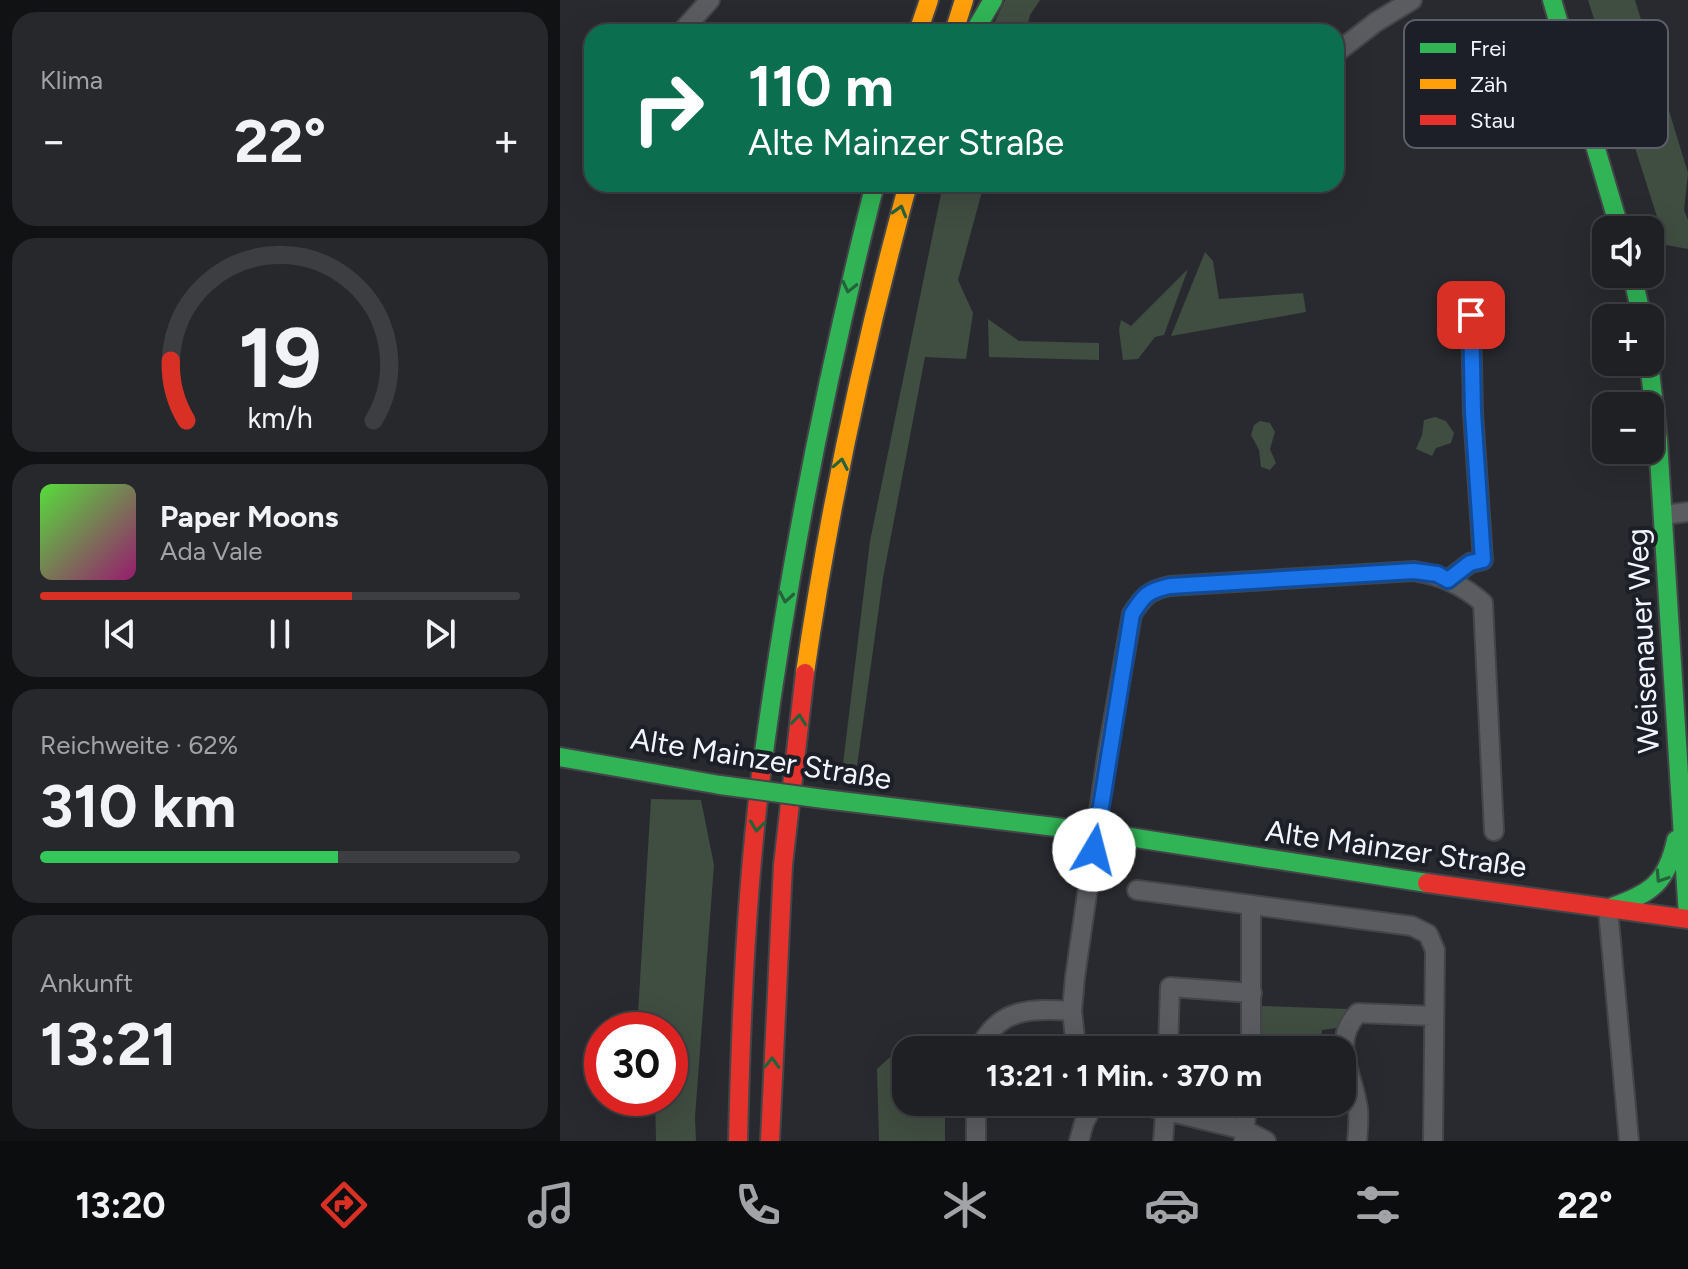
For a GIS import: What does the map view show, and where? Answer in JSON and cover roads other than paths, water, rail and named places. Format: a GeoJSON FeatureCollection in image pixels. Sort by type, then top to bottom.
{"type":"FeatureCollection","features":[{"type":"Feature","properties":{"kind":"main road"},"geometry":{"type":"LineString","coordinates":[[956,24],[964,0]]}},
{"type":"Feature","properties":{"kind":"main road"},"geometry":{"type":"LineString","coordinates":[[979,24],[993,0]]}},
{"type":"Feature","properties":{"kind":"main road"},"geometry":{"type":"LineString","coordinates":[[1552,0],[1558,20]]}},
{"type":"Feature","properties":{"kind":"main road"},"geometry":{"type":"LineString","coordinates":[[1596,148],[1616,216]]}},
{"type":"Feature","properties":{"kind":"main road"},"geometry":{"type":"LineString","coordinates":[[738,1141],[740,1037],[754,842],[784,610],[823,401],[873,192]]}},
{"type":"Feature","properties":{"kind":"main road"},"geometry":{"type":"LineString","coordinates":[[770,1141],[777,961],[801,702],[855,394],[906,192]]}},
{"type":"Feature","properties":{"kind":"main road","name":"Weisenauer Weg"},"geometry":{"type":"LineString","coordinates":[[1650,376],[1663,515],[1688,918]]}},
{"type":"Feature","properties":{"kind":"main road","name":"Alte Mainzer Straße"},"geometry":{"type":"LineString","coordinates":[[560,757],[720,785],[1097,832],[1608,909],[1688,918]]}},
{"type":"Feature","properties":{"kind":"main road"},"geometry":{"type":"LineString","coordinates":[[1608,909],[1648,894],[1660,884],[1674,853],[1681,817]]}},
{"type":"Feature","properties":{"kind":"street"},"geometry":{"type":"LineString","coordinates":[[688,24],[710,0]]}},
{"type":"Feature","properties":{"kind":"street"},"geometry":{"type":"LineString","coordinates":[[1344,47],[1412,0]]}},
{"type":"Feature","properties":{"kind":"street"},"geometry":{"type":"LineString","coordinates":[[1448,580],[1470,563],[1483,560],[1473,412],[1471,315],[1489,308]]}},
{"type":"Feature","properties":{"kind":"street"},"geometry":{"type":"LineString","coordinates":[[1663,515],[1688,512]]}},
{"type":"Feature","properties":{"kind":"street","name":"Alte Mainzer Straße"},"geometry":{"type":"LineString","coordinates":[[1097,832],[1132,614],[1143,596],[1170,586],[1414,571],[1437,574],[1483,603],[1494,831]]}},
{"type":"Feature","properties":{"kind":"street"},"geometry":{"type":"LineString","coordinates":[[1075,1036],[1072,1011],[1097,832]]}},
{"type":"Feature","properties":{"kind":"street"},"geometry":{"type":"LineString","coordinates":[[1137,890],[1412,926],[1428,934],[1435,950],[1433,1141]]}},
{"type":"Feature","properties":{"kind":"street"},"geometry":{"type":"LineString","coordinates":[[1251,905],[1251,1036]]}},
{"type":"Feature","properties":{"kind":"street"},"geometry":{"type":"LineString","coordinates":[[1608,909],[1629,1141]]}},
{"type":"Feature","properties":{"kind":"street"},"geometry":{"type":"LineString","coordinates":[[1168,1036],[1170,987],[1252,993]]}},
{"type":"Feature","properties":{"kind":"street"},"geometry":{"type":"LineString","coordinates":[[986,1036],[1005,1018],[1025,1010],[1072,1011]]}},
{"type":"Feature","properties":{"kind":"street"},"geometry":{"type":"LineString","coordinates":[[1357,1141],[1358,1108],[1344,1049],[1344,1032],[1350,1021],[1358,1013],[1434,1016]]}},
{"type":"Feature","properties":{"kind":"street"},"geometry":{"type":"LineString","coordinates":[[976,1116],[976,1141]]}},
{"type":"Feature","properties":{"kind":"street"},"geometry":{"type":"LineString","coordinates":[[1079,1141],[1088,1116]]}},
{"type":"Feature","properties":{"kind":"street"},"geometry":{"type":"LineString","coordinates":[[1163,1141],[1165,1116]]}},
{"type":"Feature","properties":{"kind":"street"},"geometry":{"type":"LineString","coordinates":[[1191,1116],[1266,1141]]}},
{"type":"Feature","properties":{"kind":"street"},"geometry":{"type":"LineString","coordinates":[[1245,1136],[1246,1116]]}}]}
